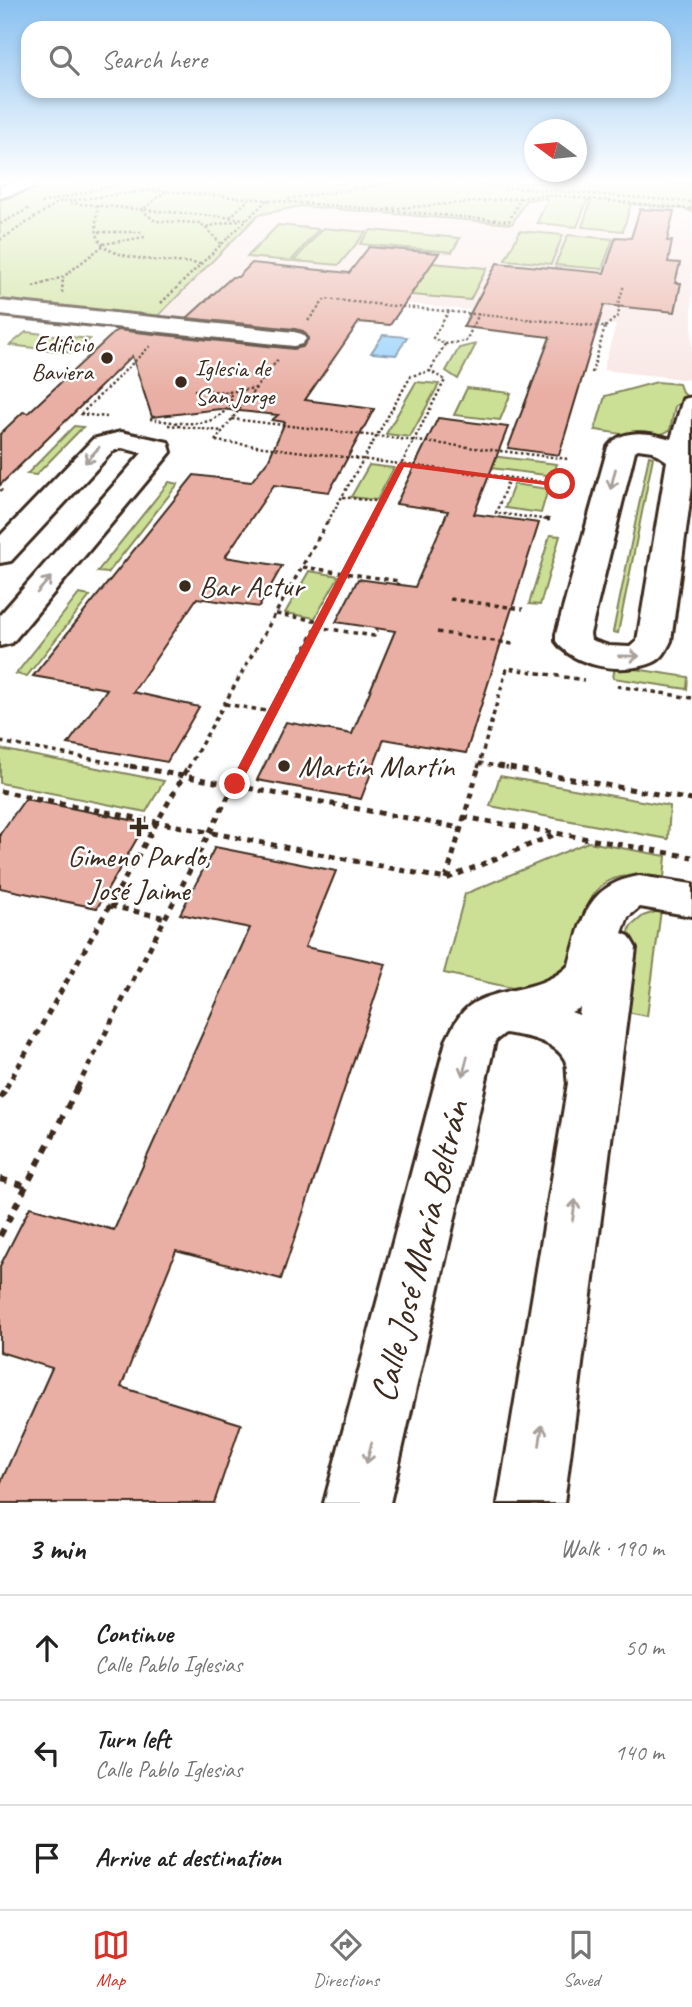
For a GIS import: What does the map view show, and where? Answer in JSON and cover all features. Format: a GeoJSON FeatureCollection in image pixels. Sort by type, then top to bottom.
{"type":"FeatureCollection","features":[{"type":"Feature","properties":{"kind":"main road"},"geometry":{"type":"LineString","coordinates":[[0,308],[294,339]]}},
{"type":"Feature","properties":{"kind":"main road"},"geometry":{"type":"LineString","coordinates":[[686,432],[652,647],[648,652],[635,657],[579,647],[573,641],[573,634],[622,447],[630,442],[656,443],[670,449],[686,432]]}},
{"type":"Feature","properties":{"kind":"main road"},"geometry":{"type":"LineString","coordinates":[[0,554],[103,444],[121,440],[159,447],[0,636]]}},
{"type":"Feature","properties":{"kind":"main road"},"geometry":{"type":"LineString","coordinates":[[531,1503],[621,897],[637,892],[692,900]]}},
{"type":"Feature","properties":{"kind":"main road","name":"Calle José María Beltrán"},"geometry":{"type":"LineString","coordinates":[[357,1503],[471,1041],[477,1028],[486,1020],[500,1013],[535,1006],[566,994],[584,981],[607,911],[621,897]]}},
{"type":"Feature","properties":{"kind":"main road"},"geometry":{"type":"LineString","coordinates":[[500,1013],[548,1023],[575,1038],[589,1055],[592,1083]]}},
{"type":"Feature","properties":{"kind":"path"},"geometry":{"type":"LineString","coordinates":[[25,290],[63,277],[93,253]]}},
{"type":"Feature","properties":{"kind":"path"},"geometry":{"type":"LineString","coordinates":[[125,253],[201,264]]}},
{"type":"Feature","properties":{"kind":"path"},"geometry":{"type":"LineString","coordinates":[[141,323],[212,253]]}},
{"type":"Feature","properties":{"kind":"path"},"geometry":{"type":"LineString","coordinates":[[325,299],[605,327],[619,315],[618,305],[624,285]]}},
{"type":"Feature","properties":{"kind":"path"},"geometry":{"type":"LineString","coordinates":[[449,311],[433,338],[445,344],[466,341],[480,314]]}},
{"type":"Feature","properties":{"kind":"path"},"geometry":{"type":"LineString","coordinates":[[80,414],[170,326]]}},
{"type":"Feature","properties":{"kind":"path"},"geometry":{"type":"LineString","coordinates":[[592,373],[605,327]]}},
{"type":"Feature","properties":{"kind":"path"},"geometry":{"type":"LineString","coordinates":[[294,339],[215,441],[560,484]]}},
{"type":"Feature","properties":{"kind":"path"},"geometry":{"type":"LineString","coordinates":[[430,371],[445,344]]}},
{"type":"Feature","properties":{"kind":"path"},"geometry":{"type":"LineString","coordinates":[[0,1098],[411,376],[430,371],[445,380],[0,1236]]}},
{"type":"Feature","properties":{"kind":"path"},"geometry":{"type":"LineString","coordinates":[[194,390],[228,392],[256,388]]}},
{"type":"Feature","properties":{"kind":"path"},"geometry":{"type":"LineString","coordinates":[[150,419],[193,424],[216,419],[224,414],[231,404],[232,397],[228,392]]}},
{"type":"Feature","properties":{"kind":"path"},"geometry":{"type":"LineString","coordinates":[[232,419],[568,459]]}},
{"type":"Feature","properties":{"kind":"path"},"geometry":{"type":"LineString","coordinates":[[509,478],[496,513],[550,520]]}},
{"type":"Feature","properties":{"kind":"path"},"geometry":{"type":"LineString","coordinates":[[342,497],[382,502]]}},
{"type":"Feature","properties":{"kind":"path"},"geometry":{"type":"LineString","coordinates":[[303,567],[399,581],[397,585]]}},
{"type":"Feature","properties":{"kind":"path"},"geometry":{"type":"LineString","coordinates":[[450,599],[523,609]]}},
{"type":"Feature","properties":{"kind":"path"},"geometry":{"type":"LineString","coordinates":[[276,614],[320,621]]}},
{"type":"Feature","properties":{"kind":"path"},"geometry":{"type":"LineString","coordinates":[[317,627],[374,636],[377,629]]}},
{"type":"Feature","properties":{"kind":"path"},"geometry":{"type":"LineString","coordinates":[[438,632],[513,644]]}},
{"type":"Feature","properties":{"kind":"path"},"geometry":{"type":"LineString","coordinates":[[446,879],[506,668]]}},
{"type":"Feature","properties":{"kind":"path"},"geometry":{"type":"LineString","coordinates":[[225,704],[272,712]]}},
{"type":"Feature","properties":{"kind":"path"},"geometry":{"type":"LineString","coordinates":[[0,742],[460,828]]}},
{"type":"Feature","properties":{"kind":"path"},"geometry":{"type":"LineString","coordinates":[[479,763],[692,800]]}},
{"type":"Feature","properties":{"kind":"path"},"geometry":{"type":"LineString","coordinates":[[0,791],[446,879],[556,834]]}},
{"type":"Feature","properties":{"kind":"path"},"geometry":{"type":"LineString","coordinates":[[463,817],[692,857]]}},
{"type":"Feature","properties":{"kind":"path"},"geometry":{"type":"LineString","coordinates":[[110,906],[166,918]]}},
{"type":"Feature","properties":{"kind":"path"},"geometry":{"type":"LineString","coordinates":[[0,1179],[26,1186]]}},
{"type":"Feature","properties":{"kind":"shaded area"},"geometry":{"type":"Polygon","coordinates":[[[220,253],[692,253],[692,380],[603,370],[616,325],[322,295],[289,335],[154,320],[220,253]]]}},
{"type":"Feature","properties":{"kind":"green space"},"geometry":{"type":"Polygon","coordinates":[[[0,253],[220,253],[154,320],[0,303],[0,253]]]}},
{"type":"Feature","properties":{"kind":"green space"},"geometry":{"type":"Polygon","coordinates":[[[251,253],[298,253],[291,261],[247,257],[251,253]]]}},
{"type":"Feature","properties":{"kind":"green space"},"geometry":{"type":"Polygon","coordinates":[[[301,253],[349,253],[339,265],[294,261],[301,253]]]}},
{"type":"Feature","properties":{"kind":"green space"},"geometry":{"type":"Polygon","coordinates":[[[509,253],[555,253],[551,264],[505,260],[509,253]]]}},
{"type":"Feature","properties":{"kind":"green space"},"geometry":{"type":"Polygon","coordinates":[[[560,253],[608,253],[602,269],[555,265],[560,253]]]}},
{"type":"Feature","properties":{"kind":"green space"},"geometry":{"type":"Polygon","coordinates":[[[432,263],[487,268],[470,300],[411,295],[432,263]]]}},
{"type":"Feature","properties":{"kind":"green space"},"geometry":{"type":"Polygon","coordinates":[[[26,332],[90,339],[75,353],[10,345],[26,332]]]}},
{"type":"Feature","properties":{"kind":"green space"},"geometry":{"type":"Polygon","coordinates":[[[476,344],[458,379],[446,371],[459,348],[476,344]]]}},
{"type":"Feature","properties":{"kind":"green space"},"geometry":{"type":"Polygon","coordinates":[[[416,382],[439,384],[410,437],[386,434],[416,382]]]}},
{"type":"Feature","properties":{"kind":"green space"},"geometry":{"type":"Polygon","coordinates":[[[657,382],[679,384],[682,392],[689,398],[675,406],[670,430],[653,436],[633,436],[595,430],[605,396],[657,382]]]}},
{"type":"Feature","properties":{"kind":"green space"},"geometry":{"type":"Polygon","coordinates":[[[467,388],[511,393],[500,420],[454,415],[467,388]]]}},
{"type":"Feature","properties":{"kind":"green space"},"geometry":{"type":"Polygon","coordinates":[[[74,426],[83,427],[36,475],[27,474],[74,426]]]}},
{"type":"Feature","properties":{"kind":"green space"},"geometry":{"type":"Polygon","coordinates":[[[425,448],[557,464],[553,476],[419,459],[425,448]]]}},
{"type":"Feature","properties":{"kind":"green space"},"geometry":{"type":"Polygon","coordinates":[[[649,456],[653,457],[618,633],[613,632],[649,456]]]}},
{"type":"Feature","properties":{"kind":"green space"},"geometry":{"type":"Polygon","coordinates":[[[369,465],[394,468],[377,500],[351,497],[369,465]]]}},
{"type":"Feature","properties":{"kind":"green space"},"geometry":{"type":"Polygon","coordinates":[[[169,482],[178,484],[108,573],[97,572],[169,482]]]}},
{"type":"Feature","properties":{"kind":"green space"},"geometry":{"type":"Polygon","coordinates":[[[514,484],[548,489],[541,513],[505,508],[514,484]]]}},
{"type":"Feature","properties":{"kind":"green space"},"geometry":{"type":"Polygon","coordinates":[[[550,535],[560,536],[540,605],[529,604],[550,535]]]}},
{"type":"Feature","properties":{"kind":"green space"},"geometry":{"type":"Polygon","coordinates":[[[309,571],[339,576],[315,618],[285,613],[309,571]]]}},
{"type":"Feature","properties":{"kind":"green space"},"geometry":{"type":"Polygon","coordinates":[[[79,594],[90,596],[27,676],[16,674],[79,594]]]}},
{"type":"Feature","properties":{"kind":"green space"},"geometry":{"type":"Polygon","coordinates":[[[615,666],[688,677],[687,689],[613,678],[615,666]]]}},
{"type":"Feature","properties":{"kind":"green space"},"geometry":{"type":"Polygon","coordinates":[[[0,749],[164,781],[146,812],[0,783],[0,749]]]}},
{"type":"Feature","properties":{"kind":"green space"},"geometry":{"type":"Polygon","coordinates":[[[500,776],[670,806],[668,839],[490,806],[500,776]]]}},
{"type":"Feature","properties":{"kind":"green space"},"geometry":{"type":"Polygon","coordinates":[[[588,842],[666,856],[664,878],[637,875],[617,878],[603,885],[593,896],[586,911],[573,972],[531,992],[444,973],[465,894],[588,842]]]}},
{"type":"Feature","properties":{"kind":"green space"},"geometry":{"type":"Polygon","coordinates":[[[661,910],[647,1016],[617,1010],[630,927],[643,916],[661,910]]]}},
{"type":"Feature","properties":{"kind":"water"},"geometry":{"type":"Polygon","coordinates":[[[383,335],[407,337],[396,355],[371,353],[383,335]]]}},
{"type":"Feature","properties":{"kind":"building"},"geometry":{"type":"Polygon","coordinates":[[[364,253],[439,253],[390,325],[359,322],[305,400],[374,409],[329,492],[274,485],[225,557],[282,566],[259,607],[197,598],[133,692],[199,707],[167,762],[68,744],[107,689],[33,676],[194,475],[251,482],[269,459],[285,422],[272,420],[278,415],[220,409],[152,417],[132,356],[0,485],[0,434],[23,412],[28,413],[117,330],[294,349],[303,347],[308,337],[303,331],[295,329],[187,318],[232,277],[238,277],[252,263],[349,273],[364,253]]]}},
{"type":"Feature","properties":{"kind":"building"},"geometry":{"type":"Polygon","coordinates":[[[611,253],[670,253],[668,262],[680,263],[675,283],[681,283],[675,312],[604,305],[559,455],[508,448],[550,337],[463,327],[497,263],[604,273],[611,253]]]}},
{"type":"Feature","properties":{"kind":"building"},"geometry":{"type":"Polygon","coordinates":[[[438,418],[508,427],[474,514],[539,523],[466,753],[384,739],[361,799],[257,780],[286,722],[352,734],[395,631],[336,622],[358,579],[415,587],[448,511],[396,504],[438,418]]]}},
{"type":"Feature","properties":{"kind":"building"},"geometry":{"type":"Polygon","coordinates":[[[25,799],[146,823],[97,908],[0,888],[0,834],[25,799]]]}},
{"type":"Feature","properties":{"kind":"building"},"geometry":{"type":"Polygon","coordinates":[[[215,847],[336,871],[305,947],[386,964],[281,1279],[176,1251],[121,1387],[241,1424],[214,1503],[0,1503],[0,1484],[52,1368],[0,1352],[0,1266],[30,1207],[114,1230],[250,928],[180,914],[215,847]]]}},
{"type":"Feature","properties":{"kind":"place","name":"Edificio Baviera"},"geometry":{"type":"Point","coordinates":[107,358]}},
{"type":"Feature","properties":{"kind":"place","name":"Iglesia de San Jorge"},"geometry":{"type":"Point","coordinates":[181,382]}},
{"type":"Feature","properties":{"kind":"place","name":"Bar Actur"},"geometry":{"type":"Point","coordinates":[185,586]}},
{"type":"Feature","properties":{"kind":"place","name":"Martín Martín"},"geometry":{"type":"Point","coordinates":[284,766]}},
{"type":"Feature","properties":{"kind":"place","name":"Gimeno Pardo, José Jaime"},"geometry":{"type":"Point","coordinates":[139,827]}},
{"type":"Feature","properties":{"kind":"route"},"geometry":{"type":"LineString","coordinates":[[235,784],[402,464],[560,484]]}}]}
